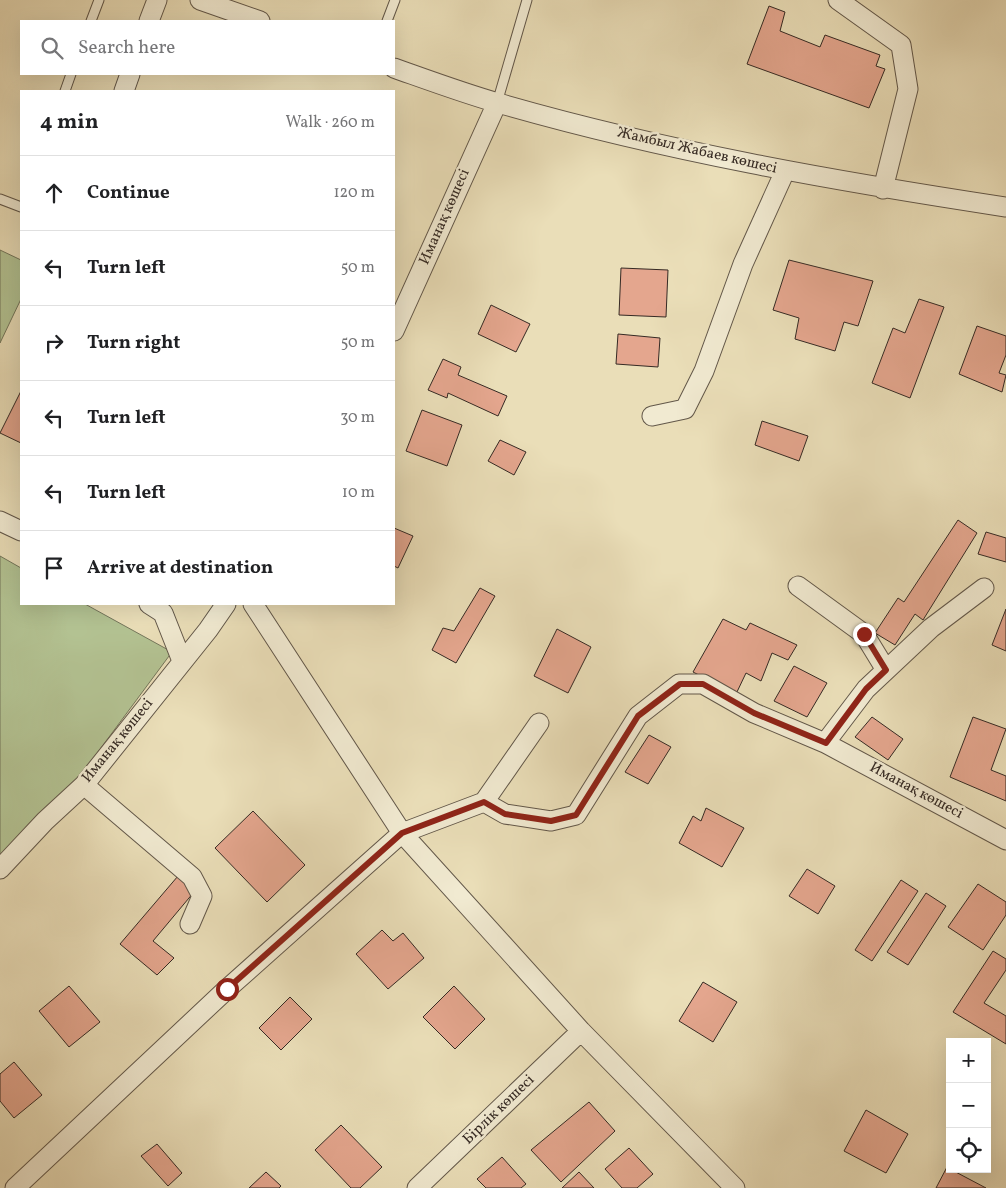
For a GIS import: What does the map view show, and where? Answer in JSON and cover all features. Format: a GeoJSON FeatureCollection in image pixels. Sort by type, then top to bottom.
{"type":"FeatureCollection","features":[{"type":"Feature","properties":{"kind":"street"},"geometry":{"type":"LineString","coordinates":[[149,20],[157,0]]}},
{"type":"Feature","properties":{"kind":"street"},"geometry":{"type":"LineString","coordinates":[[200,0],[257,20]]}},
{"type":"Feature","properties":{"kind":"street"},"geometry":{"type":"LineString","coordinates":[[838,0],[901,45],[908,89],[883,188]]}},
{"type":"Feature","properties":{"kind":"street","name":"Жамбыл Жабаев көшесі"},"geometry":{"type":"LineString","coordinates":[[395,68],[497,103],[785,171],[1006,207]]}},
{"type":"Feature","properties":{"kind":"street"},"geometry":{"type":"LineString","coordinates":[[124,90],[130,75]]}},
{"type":"Feature","properties":{"kind":"street","name":"Иманақ көшесі"},"geometry":{"type":"LineString","coordinates":[[395,329],[497,103]]}},
{"type":"Feature","properties":{"kind":"street"},"geometry":{"type":"LineString","coordinates":[[652,416],[685,409],[704,371],[743,264],[785,171]]}},
{"type":"Feature","properties":{"kind":"street"},"geometry":{"type":"LineString","coordinates":[[0,521],[20,531]]}},
{"type":"Feature","properties":{"kind":"street"},"geometry":{"type":"LineString","coordinates":[[798,586],[864,634],[886,670]]}},
{"type":"Feature","properties":{"kind":"street"},"geometry":{"type":"LineString","coordinates":[[826,743],[866,689],[931,628],[984,588]]}},
{"type":"Feature","properties":{"kind":"street"},"geometry":{"type":"LineString","coordinates":[[151,605],[163,613],[182,661]]}},
{"type":"Feature","properties":{"kind":"street","name":"Иманақ көшесі"},"geometry":{"type":"LineString","coordinates":[[0,869],[45,821],[84,785],[225,605]]}},
{"type":"Feature","properties":{"kind":"street"},"geometry":{"type":"LineString","coordinates":[[254,605],[402,833],[581,1031],[735,1188]]}},
{"type":"Feature","properties":{"kind":"street","name":"Иманақ көшесі"},"geometry":{"type":"LineString","coordinates":[[484,802],[505,814],[551,821],[576,815],[638,716],[680,684],[703,684],[754,713],[826,743],[1006,840]]}},
{"type":"Feature","properties":{"kind":"street"},"geometry":{"type":"LineString","coordinates":[[15,1188],[227,989],[402,833],[484,802],[539,723]]}},
{"type":"Feature","properties":{"kind":"street"},"geometry":{"type":"LineString","coordinates":[[84,785],[192,877],[202,896],[190,924]]}},
{"type":"Feature","properties":{"kind":"street","name":"Бірлік көшесі"},"geometry":{"type":"LineString","coordinates":[[417,1188],[581,1031]]}},
{"type":"Feature","properties":{"kind":"lane"},"geometry":{"type":"LineString","coordinates":[[91,20],[99,0]]}},
{"type":"Feature","properties":{"kind":"lane"},"geometry":{"type":"LineString","coordinates":[[387,20],[395,0]]}},
{"type":"Feature","properties":{"kind":"lane"},"geometry":{"type":"LineString","coordinates":[[497,103],[527,0]]}},
{"type":"Feature","properties":{"kind":"lane"},"geometry":{"type":"LineString","coordinates":[[64,90],[71,75]]}},
{"type":"Feature","properties":{"kind":"lane"},"geometry":{"type":"LineString","coordinates":[[0,199],[20,207]]}},
{"type":"Feature","properties":{"kind":"green space"},"geometry":{"type":"Polygon","coordinates":[[[0,250],[20,260],[20,301],[0,343],[0,250]]]}},
{"type":"Feature","properties":{"kind":"green space"},"geometry":{"type":"Polygon","coordinates":[[[0,556],[20,567],[20,605],[87,605],[172,652],[32,841],[0,863],[0,556]]]}},
{"type":"Feature","properties":{"kind":"building"},"geometry":{"type":"Polygon","coordinates":[[[769,6],[785,12],[780,31],[820,47],[825,35],[880,55],[876,66],[885,69],[869,108],[747,64],[769,6]]]}},
{"type":"Feature","properties":{"kind":"building"},"geometry":{"type":"Polygon","coordinates":[[[789,260],[873,281],[858,326],[844,322],[835,351],[795,339],[799,318],[773,310],[789,260]]]}},
{"type":"Feature","properties":{"kind":"building"},"geometry":{"type":"Polygon","coordinates":[[[621,268],[668,270],[666,317],[619,315],[621,268]]]}},
{"type":"Feature","properties":{"kind":"building"},"geometry":{"type":"Polygon","coordinates":[[[919,299],[944,307],[910,398],[872,383],[893,328],[905,333],[919,299]]]}},
{"type":"Feature","properties":{"kind":"building"},"geometry":{"type":"Polygon","coordinates":[[[491,305],[530,324],[516,352],[478,334],[491,305]]]}},
{"type":"Feature","properties":{"kind":"building"},"geometry":{"type":"Polygon","coordinates":[[[977,326],[1006,336],[1006,355],[999,373],[1006,375],[1002,392],[959,374],[977,326]]]}},
{"type":"Feature","properties":{"kind":"building"},"geometry":{"type":"Polygon","coordinates":[[[618,334],[660,338],[658,367],[616,364],[618,334]]]}},
{"type":"Feature","properties":{"kind":"building"},"geometry":{"type":"Polygon","coordinates":[[[443,359],[461,367],[458,375],[507,396],[498,416],[448,393],[447,398],[428,390],[443,359]]]}},
{"type":"Feature","properties":{"kind":"building"},"geometry":{"type":"Polygon","coordinates":[[[20,393],[20,443],[0,433],[20,393]]]}},
{"type":"Feature","properties":{"kind":"building"},"geometry":{"type":"Polygon","coordinates":[[[422,410],[462,425],[447,466],[406,451],[422,410]]]}},
{"type":"Feature","properties":{"kind":"building"},"geometry":{"type":"Polygon","coordinates":[[[762,421],[808,436],[799,461],[755,445],[762,421]]]}},
{"type":"Feature","properties":{"kind":"building"},"geometry":{"type":"Polygon","coordinates":[[[500,440],[526,452],[514,475],[488,461],[500,440]]]}},
{"type":"Feature","properties":{"kind":"building"},"geometry":{"type":"Polygon","coordinates":[[[958,520],[977,533],[923,620],[915,614],[895,645],[875,633],[898,598],[904,602],[958,520]]]}},
{"type":"Feature","properties":{"kind":"building"},"geometry":{"type":"Polygon","coordinates":[[[395,528],[413,536],[398,568],[395,566],[395,528]]]}},
{"type":"Feature","properties":{"kind":"building"},"geometry":{"type":"Polygon","coordinates":[[[986,532],[1006,538],[1006,562],[978,554],[986,532]]]}},
{"type":"Feature","properties":{"kind":"building"},"geometry":{"type":"Polygon","coordinates":[[[480,588],[495,596],[456,663],[432,650],[443,628],[454,631],[480,588]]]}},
{"type":"Feature","properties":{"kind":"building"},"geometry":{"type":"Polygon","coordinates":[[[1006,609],[1006,651],[992,645],[1006,609]]]}},
{"type":"Feature","properties":{"kind":"building"},"geometry":{"type":"Polygon","coordinates":[[[723,619],[746,630],[750,623],[797,645],[788,660],[772,653],[761,681],[746,673],[736,694],[693,672],[723,619]]]}},
{"type":"Feature","properties":{"kind":"building"},"geometry":{"type":"Polygon","coordinates":[[[557,629],[591,647],[568,693],[534,676],[557,629]]]}},
{"type":"Feature","properties":{"kind":"building"},"geometry":{"type":"Polygon","coordinates":[[[794,666],[827,683],[807,717],[774,701],[794,666]]]}},
{"type":"Feature","properties":{"kind":"building"},"geometry":{"type":"Polygon","coordinates":[[[872,717],[903,739],[888,760],[855,737],[872,717]]]}},
{"type":"Feature","properties":{"kind":"building"},"geometry":{"type":"Polygon","coordinates":[[[973,717],[1006,729],[991,770],[1006,776],[1006,801],[950,777],[973,717]]]}},
{"type":"Feature","properties":{"kind":"building"},"geometry":{"type":"Polygon","coordinates":[[[649,735],[671,747],[648,784],[625,772],[649,735]]]}},
{"type":"Feature","properties":{"kind":"building"},"geometry":{"type":"Polygon","coordinates":[[[706,808],[744,828],[722,867],[679,843],[693,816],[701,821],[706,808]]]}},
{"type":"Feature","properties":{"kind":"building"},"geometry":{"type":"Polygon","coordinates":[[[253,811],[305,865],[267,902],[215,848],[253,811]]]}},
{"type":"Feature","properties":{"kind":"building"},"geometry":{"type":"Polygon","coordinates":[[[807,869],[835,886],[818,914],[789,896],[807,869]]]}},
{"type":"Feature","properties":{"kind":"building"},"geometry":{"type":"Polygon","coordinates":[[[178,876],[194,892],[153,941],[174,958],[157,975],[120,944],[178,876]]]}},
{"type":"Feature","properties":{"kind":"building"},"geometry":{"type":"Polygon","coordinates":[[[901,880],[918,891],[872,961],[855,950],[901,880]]]}},
{"type":"Feature","properties":{"kind":"building"},"geometry":{"type":"Polygon","coordinates":[[[978,884],[1006,902],[1006,915],[983,950],[948,927],[978,884]]]}},
{"type":"Feature","properties":{"kind":"building"},"geometry":{"type":"Polygon","coordinates":[[[926,893],[946,906],[908,965],[887,952],[926,893]]]}},
{"type":"Feature","properties":{"kind":"building"},"geometry":{"type":"Polygon","coordinates":[[[382,930],[393,941],[403,933],[424,958],[388,989],[356,954],[382,930]]]}},
{"type":"Feature","properties":{"kind":"building"},"geometry":{"type":"Polygon","coordinates":[[[993,951],[1006,959],[1006,970],[984,1003],[1006,1016],[1006,1044],[953,1012],[993,951]]]}},
{"type":"Feature","properties":{"kind":"building"},"geometry":{"type":"Polygon","coordinates":[[[703,982],[737,1002],[713,1042],[679,1021],[703,982]]]}},
{"type":"Feature","properties":{"kind":"building"},"geometry":{"type":"Polygon","coordinates":[[[69,986],[100,1022],[69,1047],[39,1011],[69,986]]]}},
{"type":"Feature","properties":{"kind":"building"},"geometry":{"type":"Polygon","coordinates":[[[454,986],[485,1019],[455,1049],[423,1017],[454,986]]]}},
{"type":"Feature","properties":{"kind":"building"},"geometry":{"type":"Polygon","coordinates":[[[290,997],[312,1019],[281,1050],[259,1028],[290,997]]]}},
{"type":"Feature","properties":{"kind":"building"},"geometry":{"type":"Polygon","coordinates":[[[14,1062],[42,1095],[14,1118],[0,1101],[0,1074],[14,1062]]]}},
{"type":"Feature","properties":{"kind":"building"},"geometry":{"type":"Polygon","coordinates":[[[589,1102],[615,1131],[561,1182],[531,1150],[589,1102]]]}},
{"type":"Feature","properties":{"kind":"building"},"geometry":{"type":"Polygon","coordinates":[[[866,1110],[908,1134],[886,1173],[844,1151],[866,1110]]]}},
{"type":"Feature","properties":{"kind":"building"},"geometry":{"type":"Polygon","coordinates":[[[341,1125],[382,1167],[360,1188],[351,1188],[315,1150],[341,1125]]]}},
{"type":"Feature","properties":{"kind":"building"},"geometry":{"type":"Polygon","coordinates":[[[157,1144],[182,1173],[168,1186],[141,1156],[157,1144]]]}},
{"type":"Feature","properties":{"kind":"building"},"geometry":{"type":"Polygon","coordinates":[[[629,1148],[653,1174],[637,1188],[622,1188],[605,1169],[629,1148]]]}},
{"type":"Feature","properties":{"kind":"building"},"geometry":{"type":"Polygon","coordinates":[[[502,1157],[526,1184],[521,1188],[486,1188],[477,1179],[502,1157]]]}},
{"type":"Feature","properties":{"kind":"building"},"geometry":{"type":"Polygon","coordinates":[[[946,1169],[946,1173],[958,1173],[986,1188],[936,1188],[946,1169]]]}},
{"type":"Feature","properties":{"kind":"building"},"geometry":{"type":"Polygon","coordinates":[[[266,1172],[281,1186],[279,1188],[249,1188],[266,1172]]]}},
{"type":"Feature","properties":{"kind":"building"},"geometry":{"type":"Polygon","coordinates":[[[579,1172],[594,1188],[562,1188],[579,1172]]]}},
{"type":"Feature","properties":{"kind":"route"},"geometry":{"type":"LineString","coordinates":[[227,989],[402,833],[484,802],[505,814],[551,821],[576,815],[638,716],[680,684],[703,684],[754,713],[826,743],[866,689],[886,670],[864,634]]}}]}
